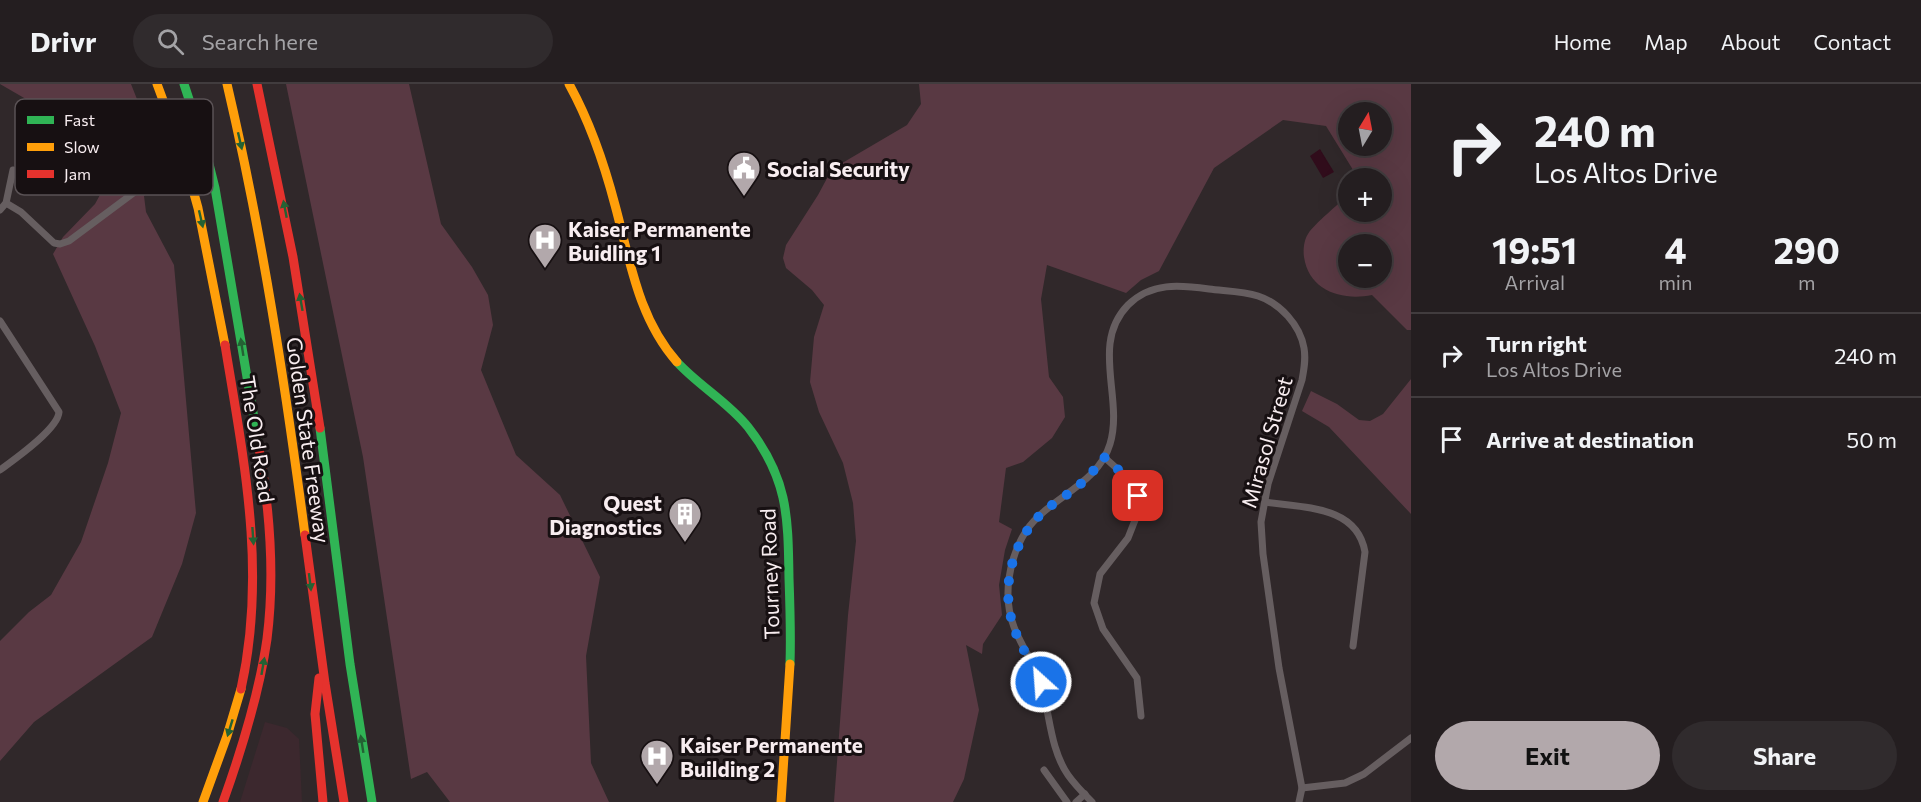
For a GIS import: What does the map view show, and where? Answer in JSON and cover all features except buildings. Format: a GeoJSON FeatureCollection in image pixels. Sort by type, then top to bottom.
{"type":"FeatureCollection","features":[{"type":"Feature","properties":{"kind":"main road","name":"The Old Road"},"geometry":{"type":"LineString","coordinates":[[157,84],[162,99]]}},
{"type":"Feature","properties":{"kind":"main road","name":"The Old Road"},"geometry":{"type":"LineString","coordinates":[[184,84],[189,99]]}},
{"type":"Feature","properties":{"kind":"main road","name":"Golden State Freeway"},"geometry":{"type":"LineString","coordinates":[[227,84],[256,215],[275,326],[320,659],[344,802]]}},
{"type":"Feature","properties":{"kind":"main road","name":"Golden State Freeway"},"geometry":{"type":"LineString","coordinates":[[257,84],[285,209],[305,321],[355,698],[372,802]]}},
{"type":"Feature","properties":{"kind":"main road","name":"Tourney Road"},"geometry":{"type":"LineString","coordinates":[[569,84],[579,100],[601,155],[644,310],[657,335],[684,369],[740,417],[761,446],[778,479],[785,502],[790,597],[790,688],[781,802]]}},
{"type":"Feature","properties":{"kind":"main road","name":"The Old Road"},"geometry":{"type":"LineString","coordinates":[[213,180],[259,455],[271,554],[270,612],[259,686],[247,735],[223,802]]}},
{"type":"Feature","properties":{"kind":"main road","name":"The Old Road"},"geometry":{"type":"LineString","coordinates":[[195,195],[219,308],[252,516],[255,572],[252,623],[240,693],[230,731],[203,802]]}},
{"type":"Feature","properties":{"kind":"main road"},"geometry":{"type":"LineString","coordinates":[[320,659],[315,714],[322,802]]}},
{"type":"Feature","properties":{"kind":"street"},"geometry":{"type":"LineString","coordinates":[[0,210],[6,203],[13,170]]}},
{"type":"Feature","properties":{"kind":"street"},"geometry":{"type":"LineString","coordinates":[[6,203],[21,212],[47,238],[60,244],[69,241],[131,195]]}},
{"type":"Feature","properties":{"kind":"street","name":"Mirasol Street"},"geometry":{"type":"LineString","coordinates":[[1104,457],[1110,444],[1115,416],[1108,347],[1119,317],[1129,304],[1145,292],[1160,287],[1179,285],[1259,296],[1278,306],[1291,320],[1304,347],[1302,380],[1268,484],[1261,522],[1263,554],[1279,668],[1302,788],[1299,802]]}},
{"type":"Feature","properties":{"kind":"street"},"geometry":{"type":"LineString","coordinates":[[0,321],[59,412],[59,417],[40,439],[0,470]]}},
{"type":"Feature","properties":{"kind":"street"},"geometry":{"type":"LineString","coordinates":[[1092,802],[1068,775],[1058,756],[1041,682],[1013,626],[1008,603],[1008,586],[1010,567],[1026,531],[1041,514],[1077,487],[1104,457],[1132,482],[1138,496],[1139,510],[1128,538],[1100,574],[1094,603],[1103,629],[1137,678],[1141,716]]}},
{"type":"Feature","properties":{"kind":"street"},"geometry":{"type":"LineString","coordinates":[[1264,502],[1340,516],[1356,528],[1363,539],[1365,552],[1353,646]]}},
{"type":"Feature","properties":{"kind":"street"},"geometry":{"type":"LineString","coordinates":[[1302,788],[1345,783],[1364,774],[1411,738]]}},
{"type":"Feature","properties":{"kind":"street"},"geometry":{"type":"LineString","coordinates":[[1044,770],[1067,802]]}},
{"type":"Feature","properties":{"kind":"street"},"geometry":{"type":"LineString","coordinates":[[1076,802],[1085,794]]}},
{"type":"Feature","properties":{"kind":"shaded area"},"geometry":{"type":"Polygon","coordinates":[[[0,84],[131,84],[137,99],[26,99],[0,84]]]}},
{"type":"Feature","properties":{"kind":"shaded area"},"geometry":{"type":"Polygon","coordinates":[[[286,84],[409,84],[441,224],[472,267],[488,295],[493,325],[481,370],[516,455],[560,495],[600,577],[586,656],[591,763],[609,802],[450,802],[427,772],[411,779],[363,457],[286,84]]]}},
{"type":"Feature","properties":{"kind":"shaded area"},"geometry":{"type":"Polygon","coordinates":[[[919,84],[1411,84],[1411,330],[1407,330],[1372,295],[1339,295],[1320,286],[1307,269],[1304,257],[1307,236],[1338,204],[1338,222],[1392,222],[1392,168],[1352,168],[1344,156],[1392,156],[1392,102],[1338,102],[1338,146],[1326,126],[1283,120],[1214,168],[1159,271],[1141,280],[1126,293],[1047,265],[1041,299],[1049,377],[1063,397],[1065,417],[1052,438],[1023,462],[1006,468],[999,522],[1012,529],[1005,550],[999,585],[1002,615],[983,644],[982,654],[966,645],[979,710],[964,779],[953,802],[834,802],[856,541],[853,503],[843,463],[819,412],[810,382],[814,337],[824,305],[812,290],[786,268],[783,258],[786,245],[832,169],[907,125],[921,104],[919,84]]]}},
{"type":"Feature","properties":{"kind":"shaded area"},"geometry":{"type":"Polygon","coordinates":[[[1320,149],[1334,172],[1323,178],[1310,156],[1320,149]]]}},
{"type":"Feature","properties":{"kind":"shaded area"},"geometry":{"type":"Polygon","coordinates":[[[100,195],[145,195],[146,212],[174,265],[196,513],[182,564],[152,637],[34,722],[0,761],[0,641],[29,612],[51,595],[81,542],[108,463],[121,413],[95,346],[53,254],[63,237],[95,204],[100,195]]]}},
{"type":"Feature","properties":{"kind":"shaded area"},"geometry":{"type":"Polygon","coordinates":[[[1411,379],[1411,514],[1329,427],[1302,411],[1311,391],[1337,404],[1359,420],[1370,421],[1383,414],[1411,379]]]}},
{"type":"Feature","properties":{"kind":"shaded area"},"geometry":{"type":"Polygon","coordinates":[[[265,722],[287,728],[299,739],[302,802],[240,802],[265,722]]]}},
{"type":"Feature","properties":{"kind":"traffic: fast"},"geometry":{"type":"LineString","coordinates":[[184,84],[189,99]]}},
{"type":"Feature","properties":{"kind":"traffic: fast"},"geometry":{"type":"LineString","coordinates":[[213,180],[259,448]]}},
{"type":"Feature","properties":{"kind":"traffic: fast"},"geometry":{"type":"LineString","coordinates":[[677,362],[748,427],[771,463],[778,481],[783,498],[788,535],[790,664]]}},
{"type":"Feature","properties":{"kind":"traffic: fast"},"geometry":{"type":"LineString","coordinates":[[320,428],[350,664],[372,802]]}},
{"type":"Feature","properties":{"kind":"traffic: slow"},"geometry":{"type":"LineString","coordinates":[[157,84],[163,99]]}},
{"type":"Feature","properties":{"kind":"traffic: slow"},"geometry":{"type":"LineString","coordinates":[[227,84],[272,308],[305,535]]}},
{"type":"Feature","properties":{"kind":"traffic: slow"},"geometry":{"type":"LineString","coordinates":[[569,84],[584,113],[601,158],[644,307],[653,327],[677,362]]}},
{"type":"Feature","properties":{"kind":"traffic: slow"},"geometry":{"type":"LineString","coordinates":[[194,195],[225,345]]}},
{"type":"Feature","properties":{"kind":"traffic: slow"},"geometry":{"type":"LineString","coordinates":[[781,802],[790,664]]}},
{"type":"Feature","properties":{"kind":"traffic: slow"},"geometry":{"type":"LineString","coordinates":[[203,802],[241,689]]}},
{"type":"Feature","properties":{"kind":"traffic: jam"},"geometry":{"type":"LineString","coordinates":[[257,84],[293,257],[320,428]]}},
{"type":"Feature","properties":{"kind":"traffic: jam"},"geometry":{"type":"LineString","coordinates":[[225,345],[245,474],[252,559],[249,645],[241,689]]}},
{"type":"Feature","properties":{"kind":"traffic: jam"},"geometry":{"type":"LineString","coordinates":[[223,802],[249,722],[267,639],[271,567],[266,496],[259,448]]}},
{"type":"Feature","properties":{"kind":"traffic: jam"},"geometry":{"type":"LineString","coordinates":[[305,535],[344,802]]}},
{"type":"Feature","properties":{"kind":"traffic: jam"},"geometry":{"type":"LineString","coordinates":[[319,678],[315,714],[323,802]]}},
{"type":"Feature","properties":{"kind":"place","name":"Social Security"},"geometry":{"type":"Point","coordinates":[744,197]}},
{"type":"Feature","properties":{"kind":"place","name":"Kaiser Permanente Buidling 1"},"geometry":{"type":"Point","coordinates":[545,269]}},
{"type":"Feature","properties":{"kind":"place","name":"Quest Diagnostics"},"geometry":{"type":"Point","coordinates":[685,543]}},
{"type":"Feature","properties":{"kind":"place","name":"Kaiser Permanente Building 2"},"geometry":{"type":"Point","coordinates":[657,785]}},
{"type":"Feature","properties":{"kind":"route"},"geometry":{"type":"LineString","coordinates":[[1041,682],[1013,626],[1008,603],[1010,567],[1026,531],[1041,514],[1077,487],[1104,457],[1132,482],[1138,496]]}}]}
